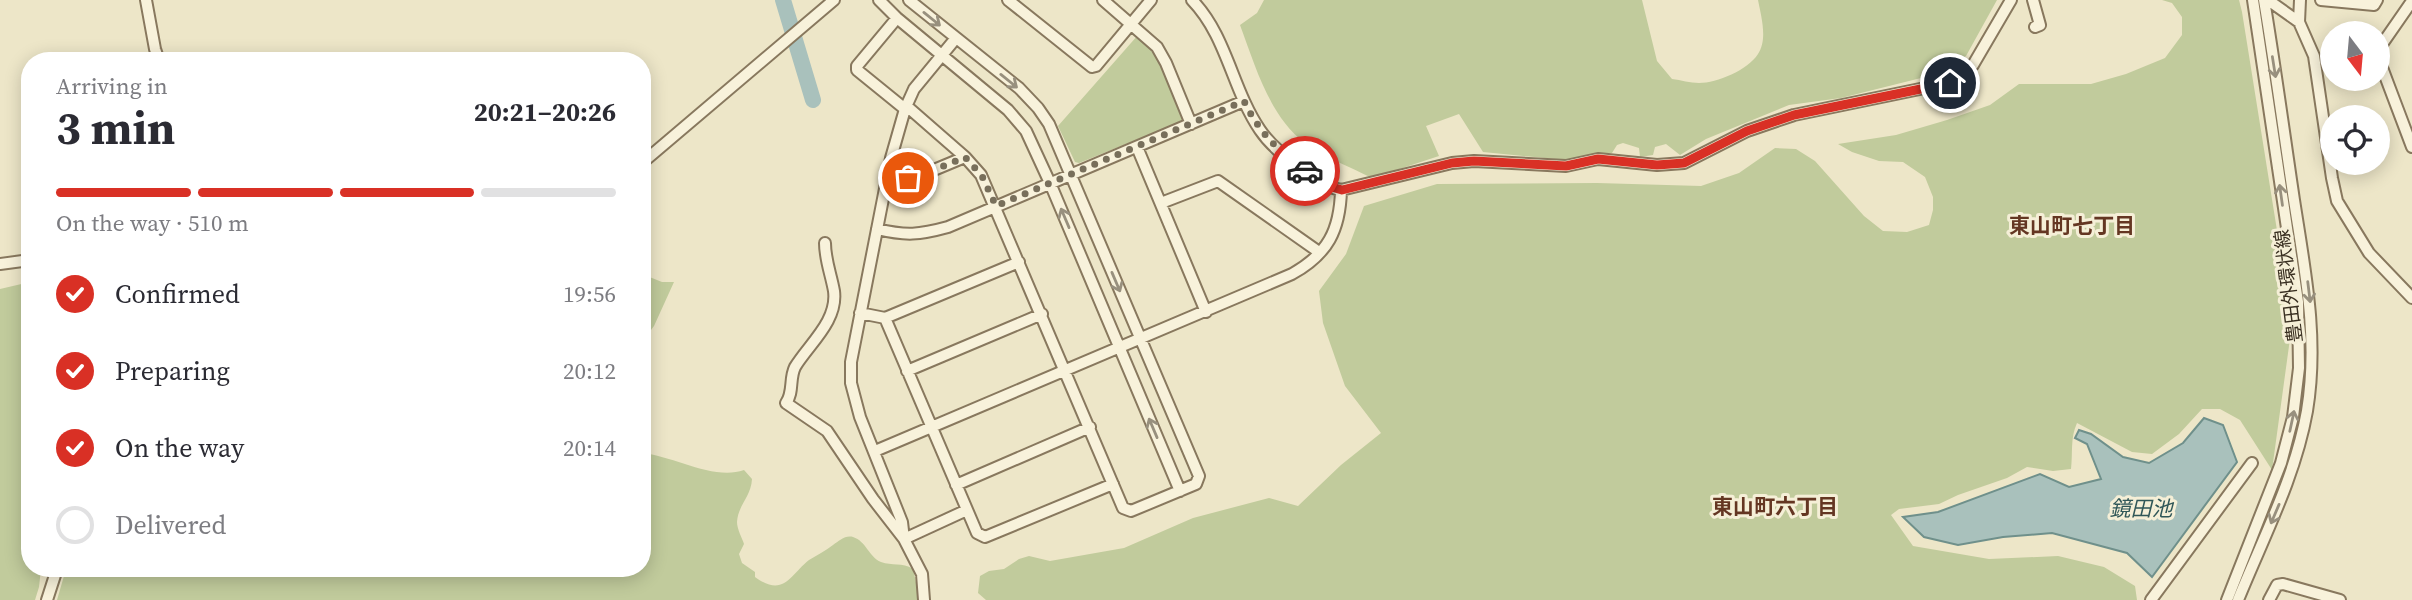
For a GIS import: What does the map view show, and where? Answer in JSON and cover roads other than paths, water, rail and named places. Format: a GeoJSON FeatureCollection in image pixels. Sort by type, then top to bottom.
{"type":"FeatureCollection","features":[{"type":"Feature","properties":{"kind":"street"},"geometry":{"type":"LineString","coordinates":[[146,0],[157,52]]}},
{"type":"Feature","properties":{"kind":"street"},"geometry":{"type":"LineString","coordinates":[[879,0],[1018,121],[1031,139],[1180,491]]}},
{"type":"Feature","properties":{"kind":"street"},"geometry":{"type":"LineString","coordinates":[[897,18],[857,66],[857,70],[905,109],[910,109],[965,157],[982,176],[1123,508],[1128,512],[1196,484],[1199,476],[1049,124],[1038,108],[1018,88],[909,0]]}},
{"type":"Feature","properties":{"kind":"street"},"geometry":{"type":"LineString","coordinates":[[1008,0],[1089,66],[1096,66],[1151,0]]}},
{"type":"Feature","properties":{"kind":"street"},"geometry":{"type":"LineString","coordinates":[[1103,0],[1132,23],[1160,52],[1191,124]]}},
{"type":"Feature","properties":{"kind":"street"},"geometry":{"type":"LineString","coordinates":[[1192,0],[1217,35],[1244,101],[1262,134],[1282,155],[1325,185],[1342,190],[1452,163],[1474,161],[1566,166],[1598,159],[1657,165],[1684,163],[1747,131],[1794,115],[1950,83],[1973,65],[2011,0]]}},
{"type":"Feature","properties":{"kind":"street"},"geometry":{"type":"LineString","coordinates":[[2033,0],[2040,25],[2035,27]]}},
{"type":"Feature","properties":{"kind":"street","name":"豊田外環状線"},"geometry":{"type":"LineString","coordinates":[[2227,600],[2281,463],[2293,417],[2299,368],[2298,302],[2253,0]]}},
{"type":"Feature","properties":{"kind":"street"},"geometry":{"type":"LineString","coordinates":[[2266,0],[2299,22]]}},
{"type":"Feature","properties":{"kind":"street","name":"豊田外環状線"},"geometry":{"type":"LineString","coordinates":[[2238,600],[2288,482],[2307,410],[2313,361],[2313,328],[2307,274],[2266,0]]}},
{"type":"Feature","properties":{"kind":"street"},"geometry":{"type":"LineString","coordinates":[[2300,0],[2299,22],[2314,56],[2337,201],[2369,253],[2412,298]]}},
{"type":"Feature","properties":{"kind":"street"},"geometry":{"type":"LineString","coordinates":[[2321,0],[2374,5],[2377,0]]}},
{"type":"Feature","properties":{"kind":"street"},"geometry":{"type":"LineString","coordinates":[[651,155],[832,2]]}},
{"type":"Feature","properties":{"kind":"street"},"geometry":{"type":"LineString","coordinates":[[2390,33],[2412,2]]}},
{"type":"Feature","properties":{"kind":"street"},"geometry":{"type":"LineString","coordinates":[[904,539],[902,522],[860,417],[851,383],[851,362],[888,174],[905,109],[914,89],[956,38]]}},
{"type":"Feature","properties":{"kind":"street"},"geometry":{"type":"LineString","coordinates":[[2390,89],[2412,147]]}},
{"type":"Feature","properties":{"kind":"street"},"geometry":{"type":"LineString","coordinates":[[877,229],[901,235],[921,234],[948,227],[1244,101]]}},
{"type":"Feature","properties":{"kind":"street"},"geometry":{"type":"LineString","coordinates":[[1137,147],[1206,312]]}},
{"type":"Feature","properties":{"kind":"street"},"geometry":{"type":"LineString","coordinates":[[888,174],[917,177],[965,157]]}},
{"type":"Feature","properties":{"kind":"street"},"geometry":{"type":"LineString","coordinates":[[1161,203],[1218,181],[1319,252]]}},
{"type":"Feature","properties":{"kind":"street"},"geometry":{"type":"LineString","coordinates":[[875,451],[1292,274],[1327,244],[1338,222],[1342,190]]}},
{"type":"Feature","properties":{"kind":"street"},"geometry":{"type":"LineString","coordinates":[[825,243],[825,261],[834,293],[828,319],[793,370],[791,396],[786,403],[827,431],[904,539],[922,574],[924,600]]}},
{"type":"Feature","properties":{"kind":"street"},"geometry":{"type":"LineString","coordinates":[[0,264],[21,261]]}},
{"type":"Feature","properties":{"kind":"street"},"geometry":{"type":"LineString","coordinates":[[860,313],[885,318],[1019,262]]}},
{"type":"Feature","properties":{"kind":"street"},"geometry":{"type":"LineString","coordinates":[[907,371],[1042,314]]}},
{"type":"Feature","properties":{"kind":"street"},"geometry":{"type":"LineString","coordinates":[[885,318],[977,533],[985,537],[1113,484]]}},
{"type":"Feature","properties":{"kind":"street"},"geometry":{"type":"LineString","coordinates":[[956,485],[1090,427]]}},
{"type":"Feature","properties":{"kind":"street"},"geometry":{"type":"LineString","coordinates":[[2151,600],[2252,463]]}},
{"type":"Feature","properties":{"kind":"street"},"geometry":{"type":"LineString","coordinates":[[904,539],[967,510]]}},
{"type":"Feature","properties":{"kind":"street"},"geometry":{"type":"LineString","coordinates":[[47,600],[55,577]]}},
{"type":"Feature","properties":{"kind":"street"},"geometry":{"type":"LineString","coordinates":[[2269,600],[2280,584],[2340,600]]}},
{"type":"Feature","properties":{"kind":"water","name":"鏡田池"},"geometry":{"type":"Polygon","coordinates":[[[2204,418],[2223,425],[2237,462],[2152,577],[2127,553],[2052,533],[2003,537],[1958,545],[1924,537],[1903,517],[1938,512],[2040,474],[2069,487],[2101,479],[2087,444],[2075,438],[2079,430],[2091,434],[2123,457],[2149,463],[2183,443],[2204,418]]]}},
{"type":"Feature","properties":{"kind":"waterway"},"geometry":{"type":"LineString","coordinates":[[783,0],[813,100]]}},
{"type":"Feature","properties":{"kind":"district","name":"東山町七丁目"},"geometry":{"type":"Point","coordinates":[2072,226]}},
{"type":"Feature","properties":{"kind":"district","name":"東山町六丁目"},"geometry":{"type":"Point","coordinates":[1775,507]}}]}
